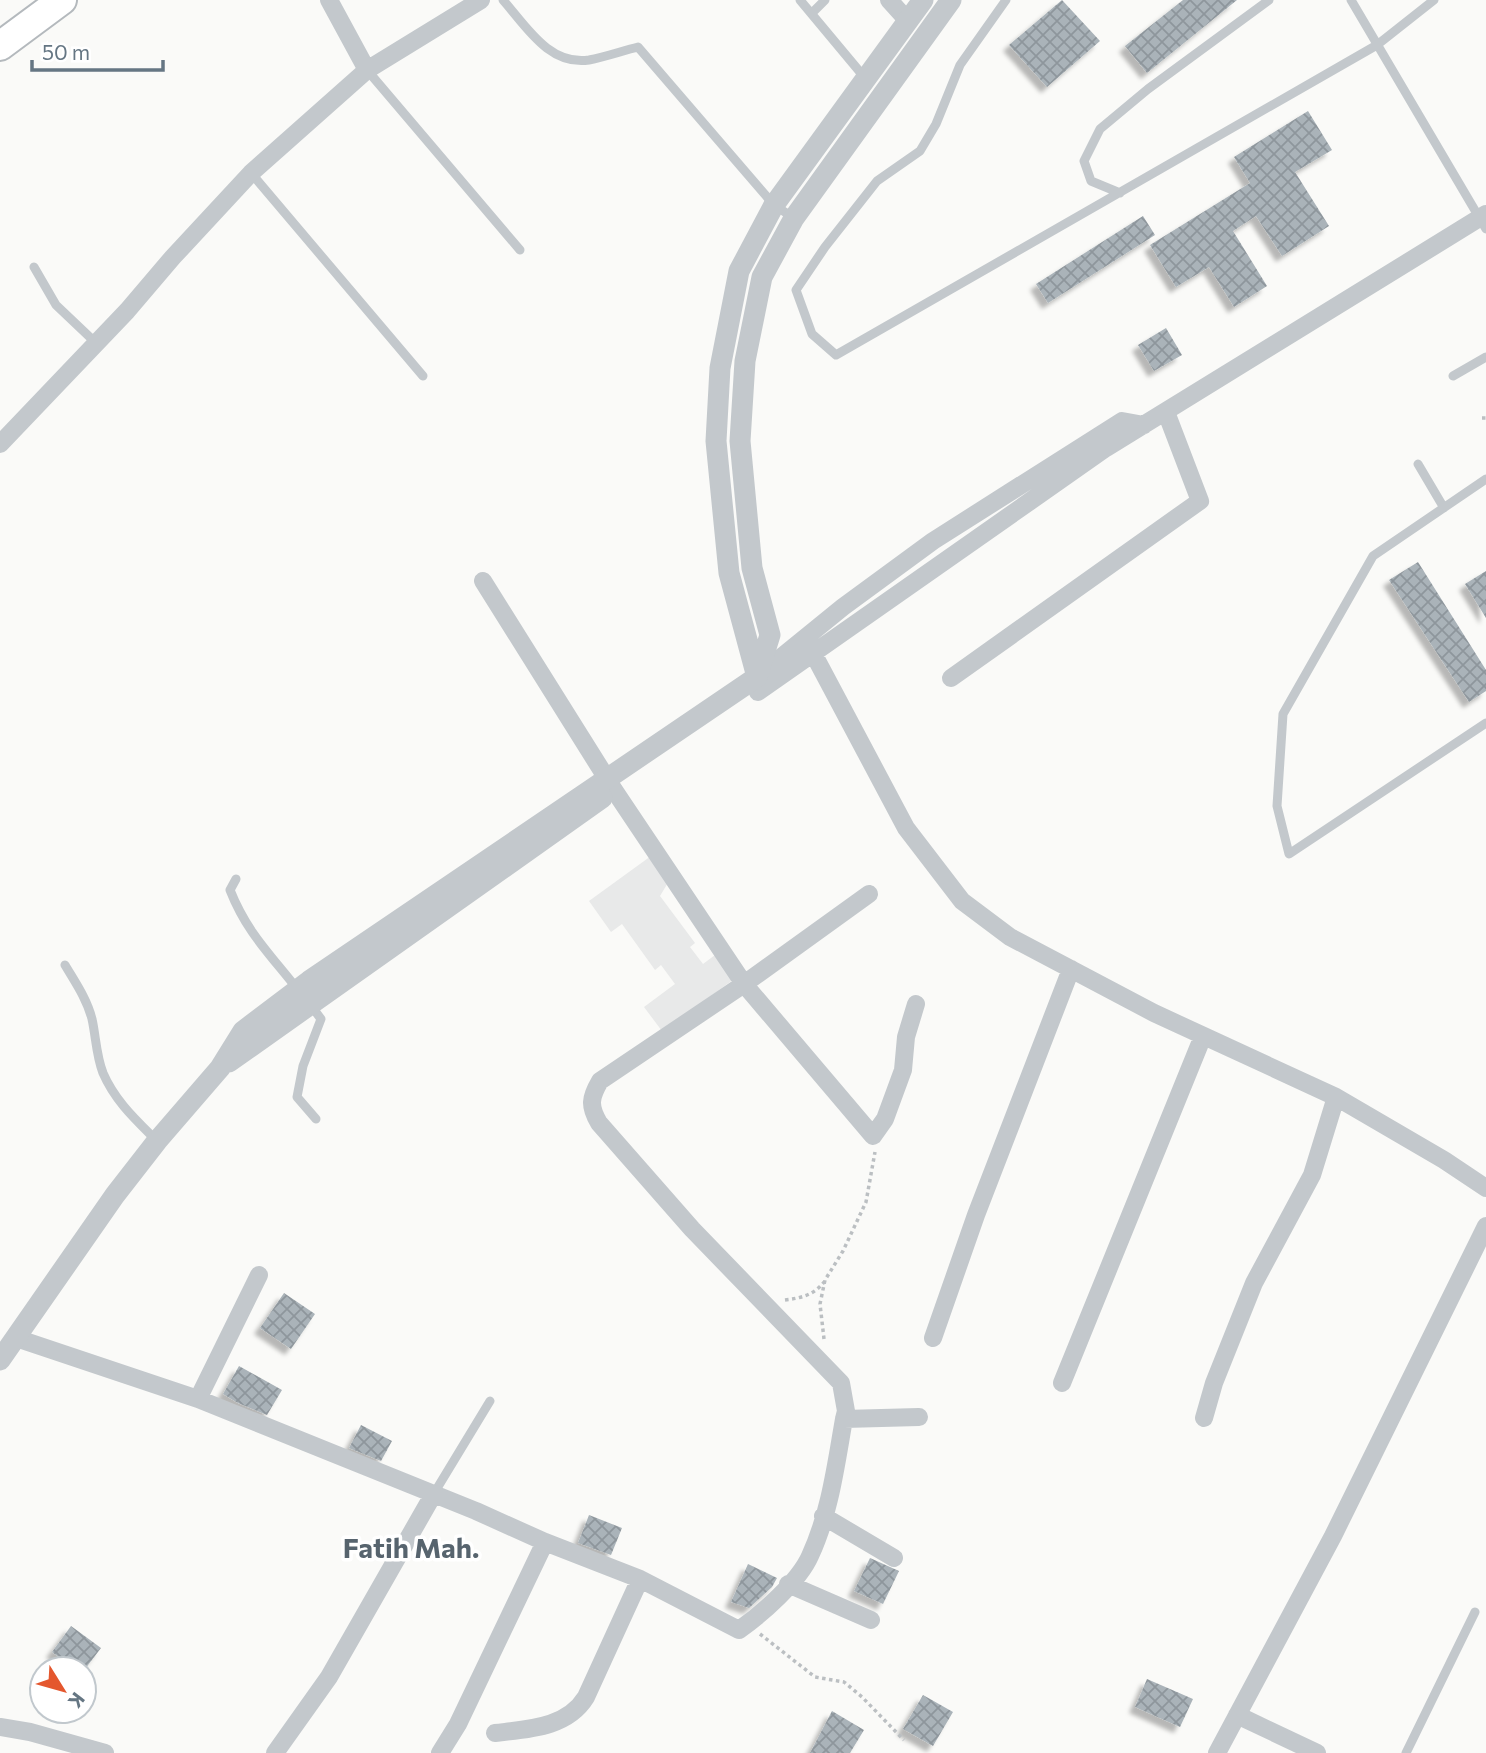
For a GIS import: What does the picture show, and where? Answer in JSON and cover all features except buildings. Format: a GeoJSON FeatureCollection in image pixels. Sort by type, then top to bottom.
{"type":"FeatureCollection","features":[{"type":"Feature","properties":{"kind":"highway"},"geometry":{"type":"LineString","coordinates":[[0,46],[62,0]]}},
{"type":"Feature","properties":{"kind":"street"},"geometry":{"type":"LineString","coordinates":[[329,0],[368,70]]}},
{"type":"Feature","properties":{"kind":"street"},"geometry":{"type":"LineString","coordinates":[[0,444],[96,344],[251,173],[368,70],[481,0]]}},
{"type":"Feature","properties":{"kind":"street"},"geometry":{"type":"LineString","coordinates":[[890,0],[908,21]]}},
{"type":"Feature","properties":{"kind":"street"},"geometry":{"type":"LineString","coordinates":[[758,684],[729,573],[716,441],[720,368],[739,271],[774,205],[923,0]]}},
{"type":"Feature","properties":{"kind":"street"},"geometry":{"type":"LineString","coordinates":[[758,684],[770,635],[752,568],[740,441],[745,361],[762,277],[794,218],[951,0]]}},
{"type":"Feature","properties":{"kind":"street"},"geometry":{"type":"LineString","coordinates":[[0,1360],[115,1195],[220,1068],[243,1031],[304,997],[758,684],[808,646],[843,607],[933,541],[1122,421],[1144,425],[1484,220]]}},
{"type":"Feature","properties":{"kind":"street"},"geometry":{"type":"LineString","coordinates":[[951,678],[1200,501],[1166,412]]}},
{"type":"Feature","properties":{"kind":"street"},"geometry":{"type":"LineString","coordinates":[[483,581],[610,785],[744,984],[873,1136],[885,1119],[903,1070],[906,1037],[916,1004]]}},
{"type":"Feature","properties":{"kind":"street"},"geometry":{"type":"LineString","coordinates":[[808,646],[906,828],[962,901],[1010,937],[1203,1036],[1336,1097],[1444,1160],[1486,1188]]}},
{"type":"Feature","properties":{"kind":"street"},"geometry":{"type":"LineString","coordinates":[[16,1338],[198,1399],[476,1511],[545,1542],[640,1579],[739,1630],[763,1613],[810,1557],[831,1494],[846,1411],[841,1383],[692,1229],[599,1123],[590,1102],[600,1081],[744,984],[869,894]]}},
{"type":"Feature","properties":{"kind":"street"},"geometry":{"type":"LineString","coordinates":[[933,1338],[976,1215],[1071,969]]}},
{"type":"Feature","properties":{"kind":"street"},"geometry":{"type":"LineString","coordinates":[[1062,1383],[1203,1036]]}},
{"type":"Feature","properties":{"kind":"street"},"geometry":{"type":"LineString","coordinates":[[1204,1418],[1214,1384],[1254,1283],[1312,1175],[1336,1097]]}},
{"type":"Feature","properties":{"kind":"street"},"geometry":{"type":"LineString","coordinates":[[1217,1753],[1332,1536],[1486,1226]]}},
{"type":"Feature","properties":{"kind":"street"},"geometry":{"type":"LineString","coordinates":[[198,1399],[259,1275]]}},
{"type":"Feature","properties":{"kind":"street"},"geometry":{"type":"LineString","coordinates":[[844,1419],[919,1417]]}},
{"type":"Feature","properties":{"kind":"street"},"geometry":{"type":"LineString","coordinates":[[275,1753],[329,1677],[433,1495]]}},
{"type":"Feature","properties":{"kind":"street"},"geometry":{"type":"LineString","coordinates":[[823,1517],[894,1558]]}},
{"type":"Feature","properties":{"kind":"street"},"geometry":{"type":"LineString","coordinates":[[440,1753],[458,1724],[545,1542]]}},
{"type":"Feature","properties":{"kind":"street"},"geometry":{"type":"LineString","coordinates":[[495,1733],[537,1728],[574,1713],[586,1696],[640,1579]]}},
{"type":"Feature","properties":{"kind":"street"},"geometry":{"type":"LineString","coordinates":[[788,1584],[871,1620]]}},
{"type":"Feature","properties":{"kind":"street"},"geometry":{"type":"LineString","coordinates":[[1237,1715],[1317,1753]]}},
{"type":"Feature","properties":{"kind":"street"},"geometry":{"type":"LineString","coordinates":[[0,1727],[30,1732],[105,1753]]}},
{"type":"Feature","properties":{"kind":"lane"},"geometry":{"type":"LineString","coordinates":[[503,0],[537,41],[562,57],[590,60],[638,47],[774,205],[794,218]]}},
{"type":"Feature","properties":{"kind":"lane"},"geometry":{"type":"LineString","coordinates":[[800,0],[866,80]]}},
{"type":"Feature","properties":{"kind":"lane"},"geometry":{"type":"LineString","coordinates":[[812,13],[825,0]]}},
{"type":"Feature","properties":{"kind":"lane"},"geometry":{"type":"LineString","coordinates":[[1006,0],[961,65],[936,124],[920,151],[877,181],[825,247],[796,290],[812,334],[836,355],[1377,45],[1434,0]]}},
{"type":"Feature","properties":{"kind":"lane"},"geometry":{"type":"LineString","coordinates":[[1120,193],[1091,181],[1084,161],[1100,129],[1148,89],[1269,0]]}},
{"type":"Feature","properties":{"kind":"lane"},"geometry":{"type":"LineString","coordinates":[[1351,0],[1484,220]]}},
{"type":"Feature","properties":{"kind":"lane"},"geometry":{"type":"LineString","coordinates":[[368,70],[520,250]]}},
{"type":"Feature","properties":{"kind":"lane"},"geometry":{"type":"LineString","coordinates":[[251,173],[423,376]]}},
{"type":"Feature","properties":{"kind":"lane"},"geometry":{"type":"LineString","coordinates":[[34,267],[56,305],[96,344]]}},
{"type":"Feature","properties":{"kind":"lane"},"geometry":{"type":"LineString","coordinates":[[1453,376],[1486,357]]}},
{"type":"Feature","properties":{"kind":"lane"},"geometry":{"type":"LineString","coordinates":[[1418,464],[1444,508]]}},
{"type":"Feature","properties":{"kind":"lane"},"geometry":{"type":"LineString","coordinates":[[1486,479],[1373,556],[1283,714],[1277,806],[1289,855],[1486,723]]}},
{"type":"Feature","properties":{"kind":"lane"},"geometry":{"type":"LineString","coordinates":[[236,879],[230,890],[253,936],[321,1018],[303,1066],[297,1097],[317,1119]]}},
{"type":"Feature","properties":{"kind":"lane"},"geometry":{"type":"LineString","coordinates":[[65,965],[80,989],[92,1018],[95,1045],[103,1072],[124,1108],[157,1141]]}},
{"type":"Feature","properties":{"kind":"lane"},"geometry":{"type":"LineString","coordinates":[[433,1495],[490,1401]]}},
{"type":"Feature","properties":{"kind":"lane"},"geometry":{"type":"LineString","coordinates":[[1406,1753],[1475,1612]]}},
{"type":"Feature","properties":{"kind":"path"},"geometry":{"type":"LineString","coordinates":[[753,1292],[786,1300],[803,1297],[817,1290],[825,1280],[843,1251],[866,1202],[876,1158],[873,1136]]}},
{"type":"Feature","properties":{"kind":"path"},"geometry":{"type":"LineString","coordinates":[[825,1280],[820,1304],[826,1367]]}},
{"type":"Feature","properties":{"kind":"path"},"geometry":{"type":"LineString","coordinates":[[748,1624],[815,1677],[844,1682],[904,1740]]}},
{"type":"Feature","properties":{"kind":"shaded area"},"geometry":{"type":"Polygon","coordinates":[[[651,856],[669,881],[660,896],[695,943],[690,947],[703,964],[719,952],[737,977],[662,1031],[644,1007],[675,984],[661,965],[655,970],[622,924],[611,932],[589,901],[651,856]]]}},
{"type":"Feature","properties":{"kind":"district","name":"Fatih Mah."},"geometry":{"type":"Point","coordinates":[411,1547]}}]}
